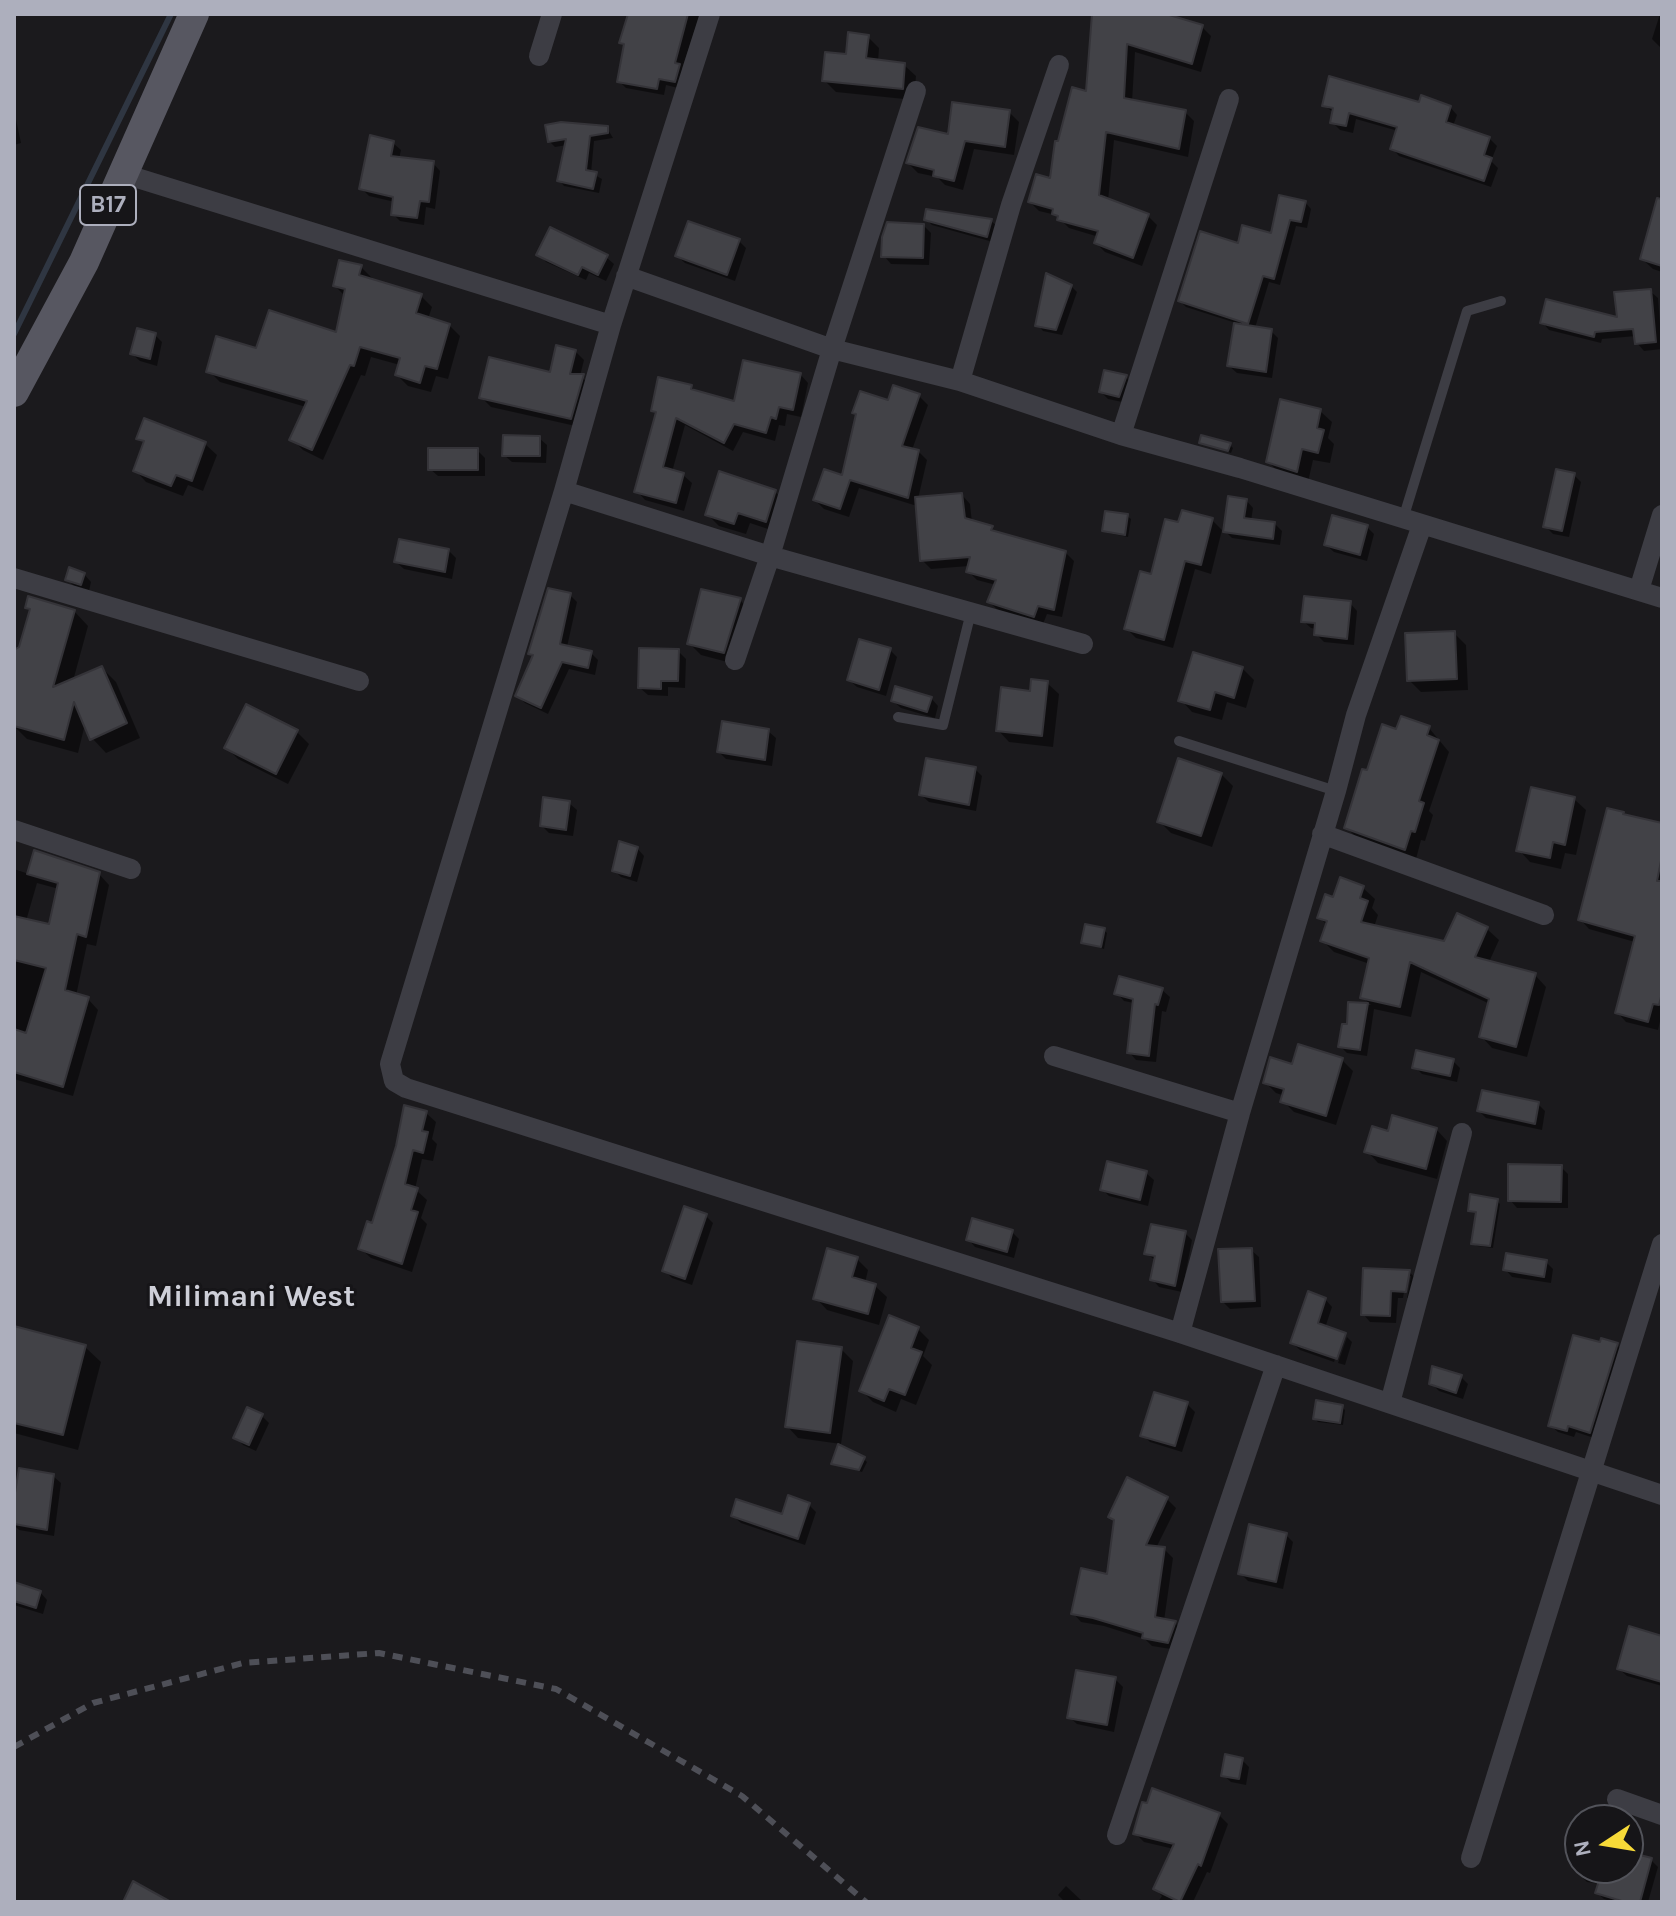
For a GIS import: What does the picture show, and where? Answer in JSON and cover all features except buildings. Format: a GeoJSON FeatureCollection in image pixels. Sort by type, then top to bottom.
{"type":"FeatureCollection","features":[{"type":"Feature","properties":{"kind":"main road","name":"B17"},"geometry":{"type":"LineString","coordinates":[[14,392],[84,262],[194,14]]}},
{"type":"Feature","properties":{"kind":"street"},"geometry":{"type":"LineString","coordinates":[[539,56],[552,14]]}},
{"type":"Feature","properties":{"kind":"street"},"geometry":{"type":"LineString","coordinates":[[710,14],[611,325],[564,491],[390,1064],[394,1081],[406,1088],[1180,1333],[1662,1495]]}},
{"type":"Feature","properties":{"kind":"street"},"geometry":{"type":"LineString","coordinates":[[960,381],[1011,205],[1059,65]]}},
{"type":"Feature","properties":{"kind":"street"},"geometry":{"type":"LineString","coordinates":[[735,660],[916,91]]}},
{"type":"Feature","properties":{"kind":"street"},"geometry":{"type":"LineString","coordinates":[[1121,435],[1229,99]]}},
{"type":"Feature","properties":{"kind":"street"},"geometry":{"type":"LineString","coordinates":[[121,173],[611,325]]}},
{"type":"Feature","properties":{"kind":"street"},"geometry":{"type":"LineString","coordinates":[[626,276],[832,349],[960,381],[1121,435],[1240,468],[1662,598]]}},
{"type":"Feature","properties":{"kind":"street"},"geometry":{"type":"LineString","coordinates":[[564,491],[770,556],[1083,644]]}},
{"type":"Feature","properties":{"kind":"street"},"geometry":{"type":"LineString","coordinates":[[1639,590],[1662,515]]}},
{"type":"Feature","properties":{"kind":"street"},"geometry":{"type":"LineString","coordinates":[[1180,1333],[1240,1113],[1412,522]]}},
{"type":"Feature","properties":{"kind":"street"},"geometry":{"type":"LineString","coordinates":[[14,578],[359,681]]}},
{"type":"Feature","properties":{"kind":"street"},"geometry":{"type":"LineString","coordinates":[[14,830],[131,869]]}},
{"type":"Feature","properties":{"kind":"street"},"geometry":{"type":"LineString","coordinates":[[1322,834],[1544,915]]}},
{"type":"Feature","properties":{"kind":"street"},"geometry":{"type":"LineString","coordinates":[[1054,1056],[1240,1113]]}},
{"type":"Feature","properties":{"kind":"street"},"geometry":{"type":"LineString","coordinates":[[1390,1403],[1462,1133]]}},
{"type":"Feature","properties":{"kind":"street"},"geometry":{"type":"LineString","coordinates":[[1471,1858],[1662,1244]]}},
{"type":"Feature","properties":{"kind":"street"},"geometry":{"type":"LineString","coordinates":[[1117,1835],[1276,1365]]}},
{"type":"Feature","properties":{"kind":"street"},"geometry":{"type":"LineString","coordinates":[[1617,1799],[1662,1815]]}},
{"type":"Feature","properties":{"kind":"lane"},"geometry":{"type":"LineString","coordinates":[[1412,522],[1467,311],[1501,301]]}},
{"type":"Feature","properties":{"kind":"lane"},"geometry":{"type":"LineString","coordinates":[[898,717],[943,725],[971,612]]}},
{"type":"Feature","properties":{"kind":"lane"},"geometry":{"type":"LineString","coordinates":[[1179,741],[1336,791]]}},
{"type":"Feature","properties":{"kind":"waterway"},"geometry":{"type":"LineString","coordinates":[[14,334],[171,14]]}},
{"type":"Feature","properties":{"kind":"railway"},"geometry":{"type":"LineString","coordinates":[[14,1747],[93,1703],[243,1663],[379,1653],[556,1689],[742,1796],[866,1902]]}},
{"type":"Feature","properties":{"kind":"district","name":"Milimani West"},"geometry":{"type":"Point","coordinates":[251,1297]}}]}
